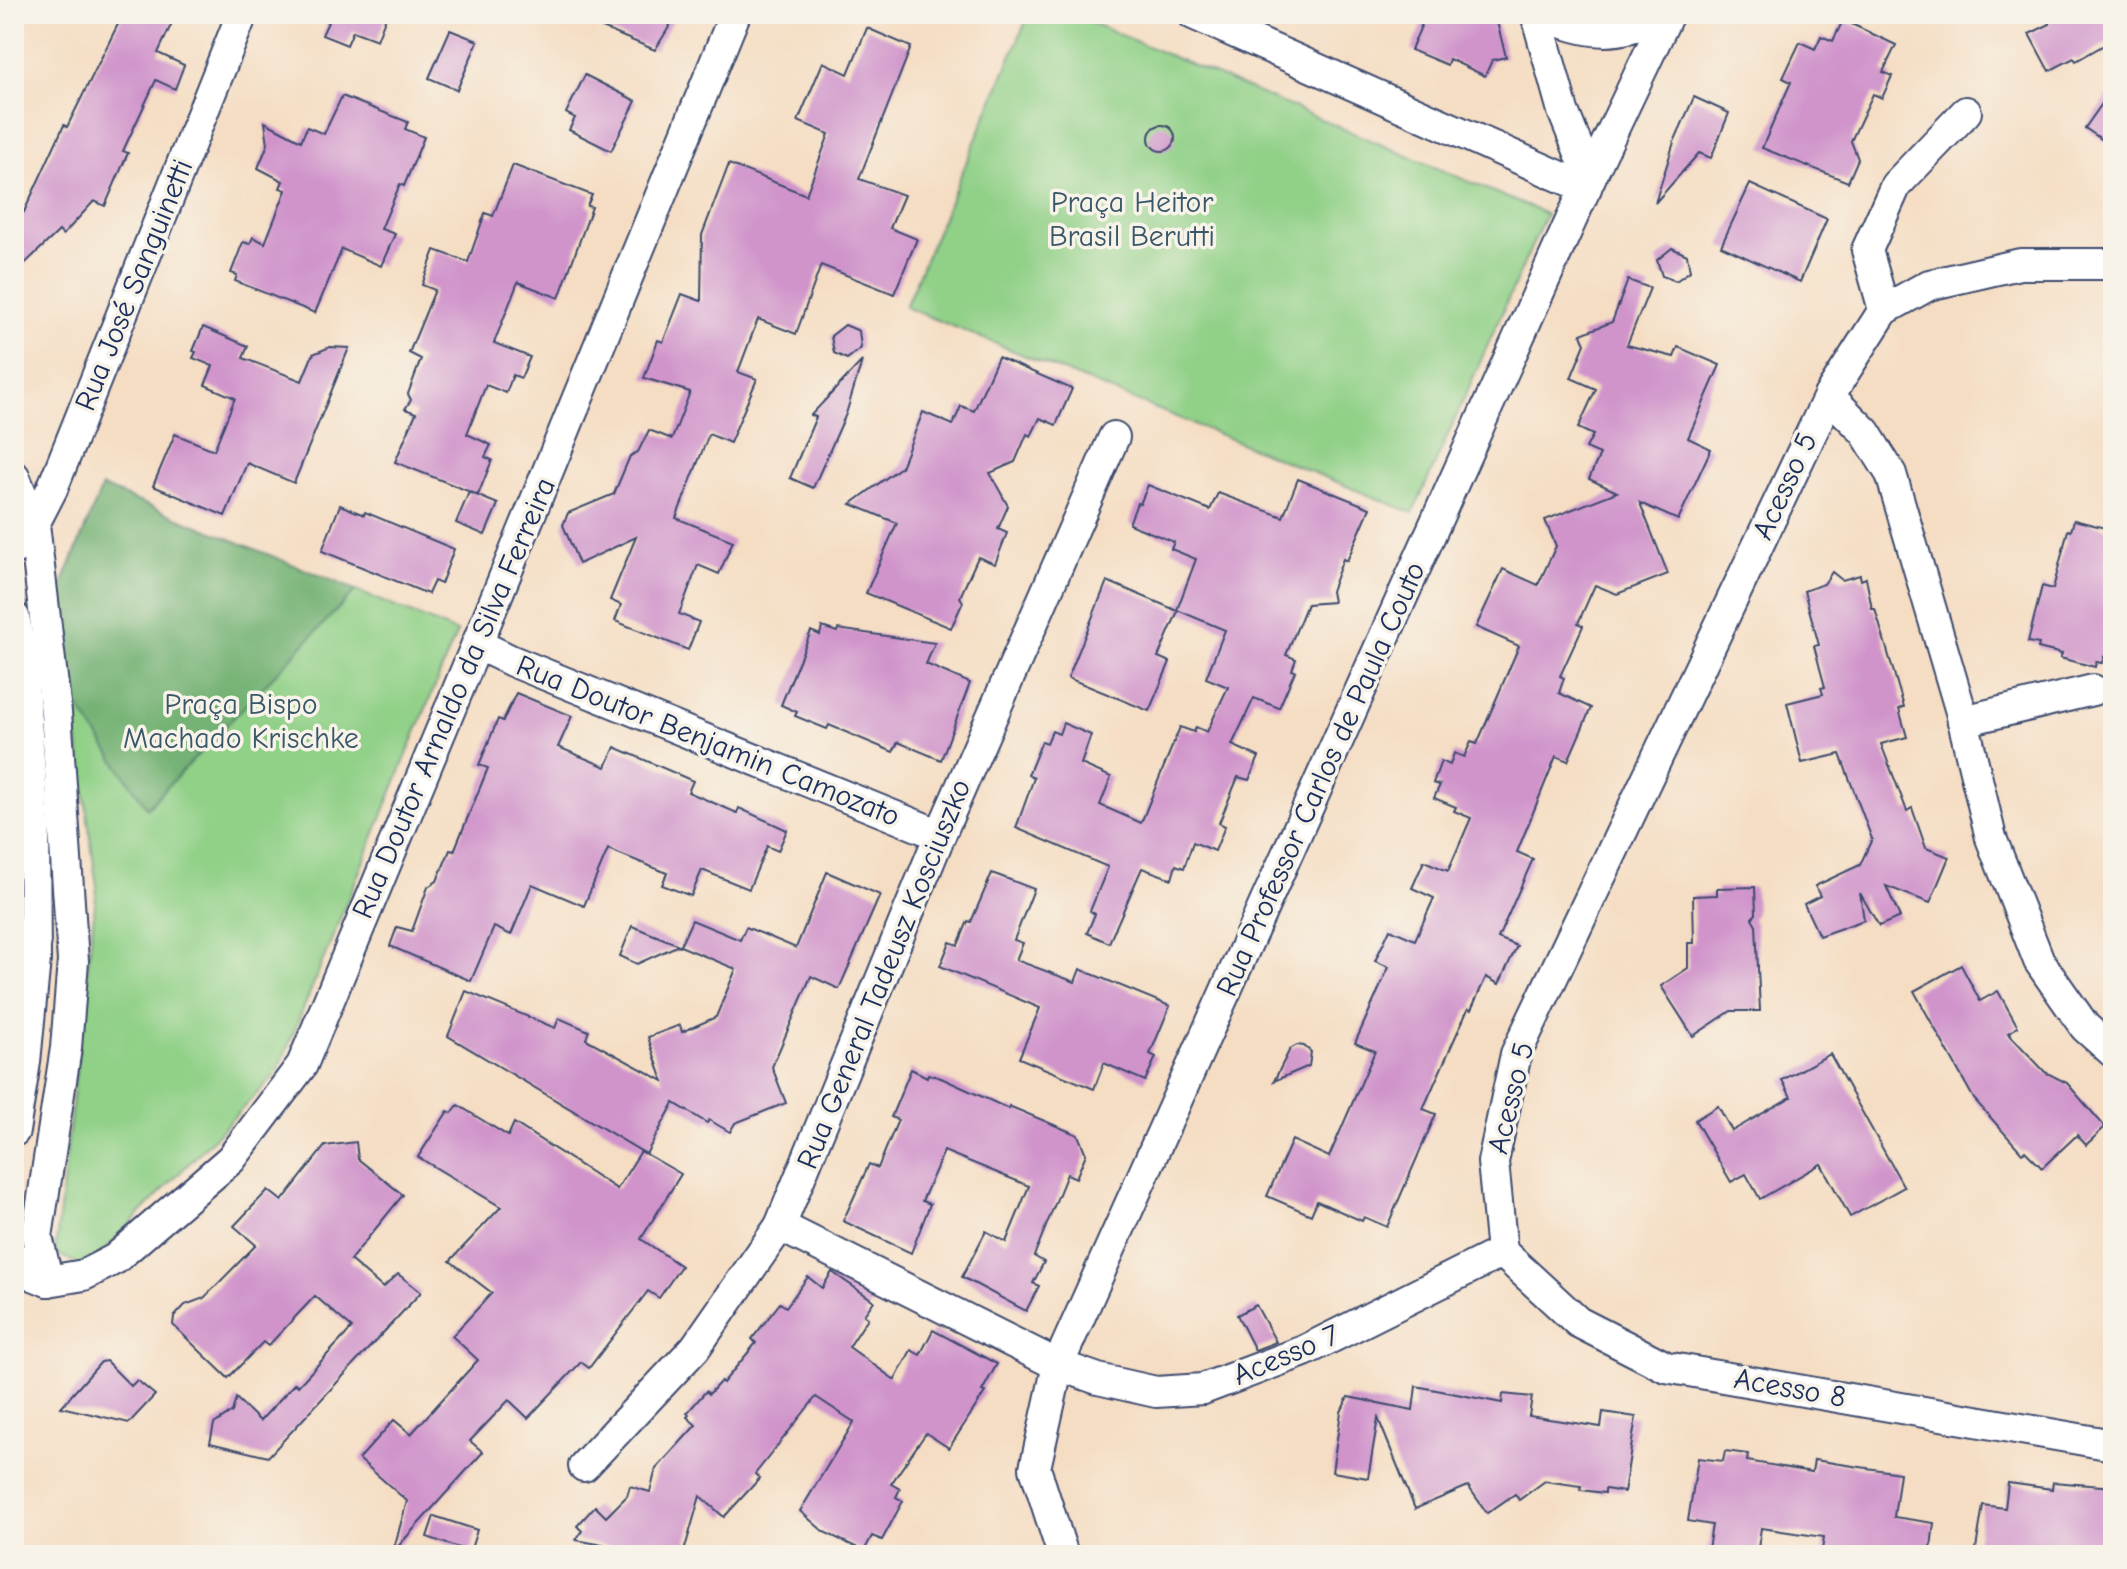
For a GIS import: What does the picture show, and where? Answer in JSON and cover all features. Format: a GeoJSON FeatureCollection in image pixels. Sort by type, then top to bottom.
{"type":"FeatureCollection","features":[{"type":"Feature","properties":{"kind":"street","name":"Rua José Sanguinetti"},"geometry":{"type":"LineString","coordinates":[[14,549],[34,524],[52,489],[242,14]]}},
{"type":"Feature","properties":{"kind":"street","name":"Rua Doutor Arnaldo da Silva Ferreira"},"geometry":{"type":"LineString","coordinates":[[48,1281],[84,1275],[115,1259],[231,1159],[302,1065],[735,14]]}},
{"type":"Feature","properties":{"kind":"street"},"geometry":{"type":"LineString","coordinates":[[1193,14],[1588,183]]}},
{"type":"Feature","properties":{"kind":"street"},"geometry":{"type":"LineString","coordinates":[[1538,14],[1563,111],[1588,183]]}},
{"type":"Feature","properties":{"kind":"street"},"geometry":{"type":"LineString","coordinates":[[1538,14],[1570,26],[1603,32],[1638,28],[1667,14]]}},
{"type":"Feature","properties":{"kind":"street","name":"Rua Professor Carlos de Paula Couto"},"geometry":{"type":"LineString","coordinates":[[1063,1555],[1035,1468],[1058,1365],[1588,183],[1667,14]]}},
{"type":"Feature","properties":{"kind":"street"},"geometry":{"type":"LineString","coordinates":[[1884,310],[1867,250],[1896,185],[1966,112]]}},
{"type":"Feature","properties":{"kind":"street"},"geometry":{"type":"LineString","coordinates":[[1829,396],[1884,310],[1929,285],[2020,264],[2113,264]]}},
{"type":"Feature","properties":{"kind":"street","name":"Acesso 5"},"geometry":{"type":"LineString","coordinates":[[1502,1252],[1493,1162],[1516,1054],[1829,396],[1865,432],[1891,474],[1963,721],[1991,838],[2039,961],[2085,1027],[2113,1052]]}},
{"type":"Feature","properties":{"kind":"street","name":"Rua General Tadeusz Kosciuszko"},"geometry":{"type":"LineString","coordinates":[[584,1466],[695,1348],[780,1226],[940,835],[1114,437]]}},
{"type":"Feature","properties":{"kind":"street"},"geometry":{"type":"LineString","coordinates":[[14,476],[34,524],[56,712],[73,961],[66,1048],[37,1237],[48,1281]]}},
{"type":"Feature","properties":{"kind":"street"},"geometry":{"type":"LineString","coordinates":[[14,617],[21,656],[34,824],[35,959],[25,1062],[14,1131]]}},
{"type":"Feature","properties":{"kind":"street","name":"Rua Doutor Benjamin Camozato"},"geometry":{"type":"LineString","coordinates":[[477,644],[940,835]]}},
{"type":"Feature","properties":{"kind":"street"},"geometry":{"type":"LineString","coordinates":[[1963,721],[2093,690]]}},
{"type":"Feature","properties":{"kind":"street","name":"Acesso 7"},"geometry":{"type":"LineString","coordinates":[[780,1226],[1058,1365],[1098,1379],[1156,1392],[1203,1389],[1304,1351],[1502,1252]]}},
{"type":"Feature","properties":{"kind":"street","name":"Acesso 8"},"geometry":{"type":"LineString","coordinates":[[1502,1252],[1578,1322],[1666,1367],[2113,1445]]}},
{"type":"Feature","properties":{"kind":"street"},"geometry":{"type":"LineString","coordinates":[[14,1257],[21,1270],[48,1281]]}},
{"type":"Feature","properties":{"kind":"green space","name":"Praça Heitor Brasil Berutti"},"geometry":{"type":"Polygon","coordinates":[[[1029,14],[1071,14],[1546,214],[1413,513],[905,307],[1029,14]]]}},
{"type":"Feature","properties":{"kind":"green space","name":"Praça Bispo Machado Krischke"},"geometry":{"type":"Polygon","coordinates":[[[102,487],[457,632],[277,1073],[87,1268],[55,1253],[97,887],[58,595],[102,487]]]}},
{"type":"Feature","properties":{"kind":"green space"},"geometry":{"type":"Polygon","coordinates":[[[102,487],[356,590],[147,808],[72,698],[58,595],[102,487]]]}},
{"type":"Feature","properties":{"kind":"building"},"geometry":{"type":"Polygon","coordinates":[[[123,14],[176,14],[158,53],[184,65],[175,89],[156,80],[123,151],[128,153],[105,206],[94,201],[63,235],[59,231],[14,274],[14,202],[24,212],[64,125],[67,127],[123,14]]]}},
{"type":"Feature","properties":{"kind":"building"},"geometry":{"type":"Polygon","coordinates":[[[313,14],[387,14],[377,40],[353,31],[347,45],[322,35],[328,22],[313,14]]]}},
{"type":"Feature","properties":{"kind":"building"},"geometry":{"type":"Polygon","coordinates":[[[569,14],[677,14],[655,50],[569,14]]]}},
{"type":"Feature","properties":{"kind":"building"},"geometry":{"type":"Polygon","coordinates":[[[1426,14],[1495,14],[1506,57],[1492,60],[1485,76],[1449,59],[1447,65],[1411,50],[1426,14]]]}},
{"type":"Feature","properties":{"kind":"building"},"geometry":{"type":"Polygon","coordinates":[[[2045,14],[2103,14],[2112,30],[2109,42],[2076,61],[2074,58],[2049,71],[2029,34],[2050,24],[2045,14]]]}},
{"type":"Feature","properties":{"kind":"building"},"geometry":{"type":"Polygon","coordinates":[[[1843,20],[1896,45],[1883,72],[1892,76],[1882,98],[1873,94],[1851,141],[1858,159],[1848,182],[1762,148],[1791,82],[1783,78],[1800,42],[1815,49],[1821,36],[1833,41],[1843,20]]]}},
{"type":"Feature","properties":{"kind":"building"},"geometry":{"type":"Polygon","coordinates":[[[867,28],[911,47],[859,179],[904,195],[890,228],[917,239],[894,294],[821,265],[796,334],[758,319],[738,372],[757,379],[730,443],[709,434],[676,518],[733,541],[719,574],[698,565],[679,614],[699,622],[688,650],[615,621],[621,605],[610,600],[636,537],[579,564],[563,525],[568,513],[614,494],[630,456],[638,452],[649,430],[672,439],[690,392],[644,378],[658,340],[663,342],[682,294],[701,301],[702,235],[729,164],[806,195],[829,134],[798,121],[823,62],[848,74],[867,28]]]}},
{"type":"Feature","properties":{"kind":"building"},"geometry":{"type":"Polygon","coordinates":[[[450,30],[478,41],[457,90],[429,78],[450,30]]]}},
{"type":"Feature","properties":{"kind":"building"},"geometry":{"type":"Polygon","coordinates":[[[585,75],[636,101],[611,151],[569,130],[575,118],[566,113],[585,75]]]}},
{"type":"Feature","properties":{"kind":"building"},"geometry":{"type":"Polygon","coordinates":[[[2113,88],[2113,147],[2085,128],[2113,88]]]}},
{"type":"Feature","properties":{"kind":"building"},"geometry":{"type":"Polygon","coordinates":[[[342,96],[408,122],[405,129],[424,137],[404,186],[400,184],[381,229],[395,234],[381,266],[342,249],[315,313],[235,281],[237,275],[231,273],[243,242],[250,244],[253,237],[265,243],[286,190],[280,188],[283,181],[258,168],[268,144],[265,122],[301,141],[307,127],[324,134],[342,96]]]}},
{"type":"Feature","properties":{"kind":"building"},"geometry":{"type":"Polygon","coordinates":[[[1694,97],[1729,113],[1711,158],[1699,153],[1655,203],[1674,142],[1694,97]]]}},
{"type":"Feature","properties":{"kind":"building"},"geometry":{"type":"Polygon","coordinates":[[[1162,125],[1171,129],[1175,138],[1171,147],[1162,151],[1153,147],[1149,138],[1153,129],[1162,125]]]}},
{"type":"Feature","properties":{"kind":"building"},"geometry":{"type":"Polygon","coordinates":[[[513,165],[592,195],[587,206],[592,207],[559,298],[518,282],[494,343],[530,357],[521,378],[513,375],[506,393],[486,385],[467,434],[491,445],[485,457],[492,460],[478,495],[395,462],[416,413],[405,409],[411,400],[408,394],[421,359],[409,353],[435,290],[422,285],[435,250],[468,262],[485,213],[493,216],[513,165]]]}},
{"type":"Feature","properties":{"kind":"building"},"geometry":{"type":"Polygon","coordinates":[[[1750,184],[1827,219],[1800,282],[1721,246],[1750,184]]]}},
{"type":"Feature","properties":{"kind":"building"},"geometry":{"type":"Polygon","coordinates":[[[1672,248],[1687,255],[1690,271],[1676,281],[1662,276],[1657,260],[1672,248]]]}},
{"type":"Feature","properties":{"kind":"building"},"geometry":{"type":"Polygon","coordinates":[[[1628,280],[1650,288],[1627,345],[1674,357],[1678,347],[1720,365],[1688,438],[1711,449],[1678,520],[1640,503],[1668,574],[1617,594],[1595,585],[1578,623],[1583,626],[1560,676],[1564,678],[1559,693],[1591,708],[1568,761],[1556,756],[1517,852],[1533,859],[1498,938],[1517,946],[1499,984],[1486,977],[1471,1010],[1468,1009],[1423,1109],[1436,1114],[1387,1227],[1364,1217],[1362,1221],[1317,1201],[1311,1215],[1267,1196],[1292,1140],[1329,1157],[1375,1051],[1355,1043],[1389,967],[1375,961],[1390,929],[1415,940],[1434,898],[1412,888],[1424,861],[1448,871],[1471,818],[1454,811],[1456,807],[1434,798],[1440,785],[1433,783],[1441,761],[1450,765],[1454,753],[1464,757],[1471,742],[1477,744],[1519,646],[1476,627],[1503,569],[1538,585],[1556,546],[1545,520],[1617,492],[1589,479],[1600,454],[1586,448],[1593,435],[1578,428],[1596,389],[1571,378],[1585,344],[1581,334],[1612,322],[1628,280]]]}},
{"type":"Feature","properties":{"kind":"building"},"geometry":{"type":"Polygon","coordinates":[[[845,325],[859,331],[861,348],[847,359],[834,353],[831,336],[845,325]]]}},
{"type":"Feature","properties":{"kind":"building"},"geometry":{"type":"Polygon","coordinates":[[[203,327],[248,346],[243,358],[302,381],[313,354],[330,347],[349,348],[294,483],[247,463],[225,516],[153,486],[175,434],[214,450],[235,398],[205,385],[213,366],[193,358],[203,327]]]}},
{"type":"Feature","properties":{"kind":"building"},"geometry":{"type":"Polygon","coordinates":[[[998,357],[1072,389],[1056,425],[1040,418],[1031,436],[1027,434],[1015,462],[990,473],[1008,506],[998,529],[1007,533],[995,564],[978,557],[960,597],[963,602],[951,628],[866,593],[897,523],[851,504],[901,467],[923,412],[953,425],[961,406],[974,411],[998,357]]]}},
{"type":"Feature","properties":{"kind":"building"},"geometry":{"type":"Polygon","coordinates":[[[862,361],[846,414],[813,488],[790,478],[816,417],[811,415],[862,361]]]}},
{"type":"Feature","properties":{"kind":"building"},"geometry":{"type":"Polygon","coordinates":[[[1298,479],[1370,508],[1347,561],[1343,559],[1331,591],[1333,602],[1307,604],[1286,655],[1296,659],[1292,670],[1295,671],[1279,708],[1254,698],[1232,745],[1259,757],[1249,780],[1238,777],[1219,823],[1225,826],[1215,851],[1193,842],[1184,868],[1176,865],[1172,879],[1142,868],[1109,943],[1087,933],[1095,914],[1090,911],[1108,867],[1016,828],[1034,778],[1028,775],[1042,741],[1047,743],[1052,731],[1059,734],[1063,723],[1091,735],[1081,764],[1111,777],[1100,805],[1141,823],[1180,727],[1194,732],[1196,727],[1207,732],[1228,687],[1206,678],[1225,630],[1177,610],[1196,559],[1171,549],[1174,542],[1129,524],[1137,503],[1140,504],[1148,485],[1210,510],[1218,493],[1283,517],[1298,479]]]}},
{"type":"Feature","properties":{"kind":"building"},"geometry":{"type":"Polygon","coordinates":[[[469,492],[498,504],[485,535],[456,523],[469,492]]]}},
{"type":"Feature","properties":{"kind":"building"},"geometry":{"type":"Polygon","coordinates":[[[340,505],[364,515],[365,512],[454,549],[441,584],[434,581],[428,594],[322,551],[340,505]]]}},
{"type":"Feature","properties":{"kind":"building"},"geometry":{"type":"Polygon","coordinates":[[[2074,520],[2113,530],[2113,658],[2104,656],[2102,663],[2096,662],[2095,667],[2060,658],[2062,654],[2028,642],[2042,586],[2053,589],[2068,530],[2071,531],[2074,520]]]}},
{"type":"Feature","properties":{"kind":"building"},"geometry":{"type":"Polygon","coordinates":[[[1832,572],[1842,580],[1860,575],[1861,580],[1866,578],[1872,609],[1875,609],[1904,707],[1899,709],[1907,737],[1881,744],[1907,811],[1912,808],[1926,848],[1949,857],[1930,903],[1886,886],[1900,917],[1879,926],[1860,893],[1864,920],[1819,936],[1804,904],[1820,896],[1815,886],[1860,865],[1872,839],[1840,754],[1802,763],[1787,703],[1823,694],[1821,688],[1825,687],[1814,646],[1819,645],[1804,591],[1824,584],[1832,572]]]}},
{"type":"Feature","properties":{"kind":"building"},"geometry":{"type":"Polygon","coordinates":[[[1107,581],[1178,611],[1158,657],[1170,662],[1149,711],[1068,678],[1107,581]]]}},
{"type":"Feature","properties":{"kind":"building"},"geometry":{"type":"Polygon","coordinates":[[[822,627],[837,632],[838,629],[935,643],[926,664],[970,683],[941,760],[898,742],[893,752],[829,725],[827,729],[795,716],[797,712],[781,705],[811,631],[820,635],[822,627]]]}},
{"type":"Feature","properties":{"kind":"building"},"geometry":{"type":"Polygon","coordinates":[[[516,693],[572,716],[558,747],[606,767],[615,747],[693,781],[688,792],[737,813],[739,808],[787,830],[778,851],[767,846],[749,889],[702,870],[691,896],[662,885],[667,873],[608,849],[584,906],[532,884],[511,935],[494,927],[471,981],[390,946],[397,927],[412,931],[428,887],[437,881],[450,850],[454,851],[488,768],[479,765],[498,719],[503,721],[516,693]]]}},
{"type":"Feature","properties":{"kind":"building"},"geometry":{"type":"Polygon","coordinates":[[[827,872],[880,895],[839,989],[811,976],[772,1067],[786,1103],[735,1123],[730,1132],[709,1120],[707,1123],[674,1103],[646,1154],[448,1036],[466,991],[555,1028],[559,1018],[589,1031],[586,1039],[663,1081],[648,1037],[680,1025],[682,1032],[716,1017],[736,969],[680,946],[692,920],[740,940],[746,927],[796,948],[827,872]]]}},
{"type":"Feature","properties":{"kind":"building"},"geometry":{"type":"Polygon","coordinates":[[[992,873],[1034,889],[1014,940],[1023,943],[1016,960],[1075,982],[1080,969],[1170,1006],[1150,1054],[1156,1057],[1145,1081],[1104,1063],[1094,1089],[1019,1058],[1040,1008],[940,966],[950,942],[958,945],[968,921],[971,922],[992,873]]]}},
{"type":"Feature","properties":{"kind":"building"},"geometry":{"type":"Polygon","coordinates":[[[1755,887],[1756,914],[1752,918],[1756,925],[1760,1011],[1731,1011],[1693,1036],[1661,986],[1688,968],[1688,943],[1694,943],[1693,896],[1717,895],[1717,888],[1755,887]]]}},
{"type":"Feature","properties":{"kind":"building"},"geometry":{"type":"Polygon","coordinates":[[[632,926],[679,945],[637,964],[620,956],[632,926]]]}},
{"type":"Feature","properties":{"kind":"building"},"geometry":{"type":"Polygon","coordinates":[[[1961,965],[1980,1001],[1998,991],[2018,1027],[2008,1033],[2045,1072],[2067,1083],[2105,1127],[2086,1145],[2077,1135],[2042,1168],[2025,1151],[2022,1153],[1974,1099],[1914,991],[1961,965]]]}},
{"type":"Feature","properties":{"kind":"building"},"geometry":{"type":"Polygon","coordinates":[[[1297,1045],[1311,1052],[1309,1066],[1274,1081],[1290,1049],[1297,1045]]]}},
{"type":"Feature","properties":{"kind":"building"},"geometry":{"type":"Polygon","coordinates":[[[1830,1054],[1904,1187],[1850,1217],[1821,1164],[1760,1199],[1746,1174],[1731,1182],[1695,1120],[1718,1106],[1732,1131],[1791,1097],[1782,1080],[1830,1054]]]}},
{"type":"Feature","properties":{"kind":"building"},"geometry":{"type":"Polygon","coordinates":[[[911,1069],[927,1077],[928,1074],[941,1078],[1009,1109],[1009,1106],[1078,1135],[1086,1154],[1076,1178],[1067,1174],[1034,1256],[1044,1262],[1033,1283],[1039,1286],[1026,1311],[962,1277],[986,1231],[1006,1242],[1029,1186],[944,1151],[922,1201],[930,1204],[911,1253],[843,1221],[869,1164],[878,1168],[898,1120],[891,1117],[911,1069]]]}},
{"type":"Feature","properties":{"kind":"building"},"geometry":{"type":"Polygon","coordinates":[[[458,1105],[508,1136],[514,1123],[617,1189],[641,1151],[681,1174],[641,1239],[681,1266],[659,1298],[648,1291],[589,1368],[581,1362],[528,1418],[509,1400],[470,1441],[483,1452],[393,1552],[407,1501],[359,1459],[394,1420],[411,1434],[478,1360],[452,1336],[492,1293],[450,1261],[501,1207],[418,1157],[448,1111],[452,1113],[458,1105]]]}},
{"type":"Feature","properties":{"kind":"building"},"geometry":{"type":"Polygon","coordinates":[[[356,1142],[358,1159],[403,1195],[350,1260],[383,1288],[398,1274],[421,1292],[268,1457],[210,1443],[214,1424],[232,1412],[236,1398],[260,1421],[295,1383],[298,1386],[352,1328],[315,1296],[268,1346],[263,1342],[228,1378],[173,1325],[174,1317],[185,1305],[204,1298],[256,1245],[234,1226],[268,1190],[282,1201],[325,1146],[356,1142]]]}},
{"type":"Feature","properties":{"kind":"building"},"geometry":{"type":"Polygon","coordinates":[[[832,1272],[874,1301],[864,1315],[868,1318],[849,1347],[895,1380],[911,1350],[920,1355],[933,1330],[997,1364],[982,1391],[985,1392],[949,1448],[926,1433],[891,1484],[900,1489],[896,1497],[903,1501],[882,1540],[872,1536],[864,1551],[824,1532],[800,1511],[854,1422],[816,1397],[755,1474],[760,1478],[724,1517],[700,1496],[683,1555],[606,1555],[609,1546],[576,1540],[582,1531],[577,1526],[595,1506],[606,1517],[627,1496],[630,1486],[650,1492],[656,1469],[696,1425],[687,1413],[706,1391],[709,1394],[721,1381],[723,1383],[756,1343],[752,1339],[780,1303],[786,1307],[808,1277],[822,1288],[832,1272]]]}},
{"type":"Feature","properties":{"kind":"building"},"geometry":{"type":"Polygon","coordinates":[[[1256,1305],[1276,1342],[1255,1350],[1237,1315],[1256,1305]]]}},
{"type":"Feature","properties":{"kind":"building"},"geometry":{"type":"Polygon","coordinates":[[[106,1361],[131,1386],[137,1380],[155,1395],[129,1423],[61,1407],[101,1362],[106,1361]]]}},
{"type":"Feature","properties":{"kind":"building"},"geometry":{"type":"Polygon","coordinates":[[[1416,1386],[1502,1403],[1503,1394],[1532,1397],[1529,1416],[1601,1427],[1603,1412],[1636,1417],[1624,1492],[1580,1490],[1581,1486],[1545,1481],[1519,1500],[1515,1494],[1487,1513],[1468,1486],[1415,1509],[1378,1418],[1368,1478],[1332,1472],[1341,1412],[1348,1397],[1413,1410],[1416,1386]]]}},
{"type":"Feature","properties":{"kind":"building"},"geometry":{"type":"Polygon","coordinates":[[[1725,1451],[1748,1454],[1747,1461],[1812,1472],[1814,1460],[1900,1473],[1894,1517],[1934,1523],[1930,1555],[1859,1555],[1822,1550],[1824,1537],[1761,1528],[1757,1555],[1707,1555],[1712,1525],[1688,1521],[1698,1458],[1723,1461],[1725,1451]]]}},
{"type":"Feature","properties":{"kind":"building"},"geometry":{"type":"Polygon","coordinates":[[[2053,1482],[2113,1487],[2113,1555],[1975,1555],[1983,1505],[2005,1508],[2008,1483],[2052,1489],[2053,1482]]]}},
{"type":"Feature","properties":{"kind":"building"},"geometry":{"type":"Polygon","coordinates":[[[434,1516],[477,1530],[470,1552],[427,1537],[434,1516]]]}}]}
